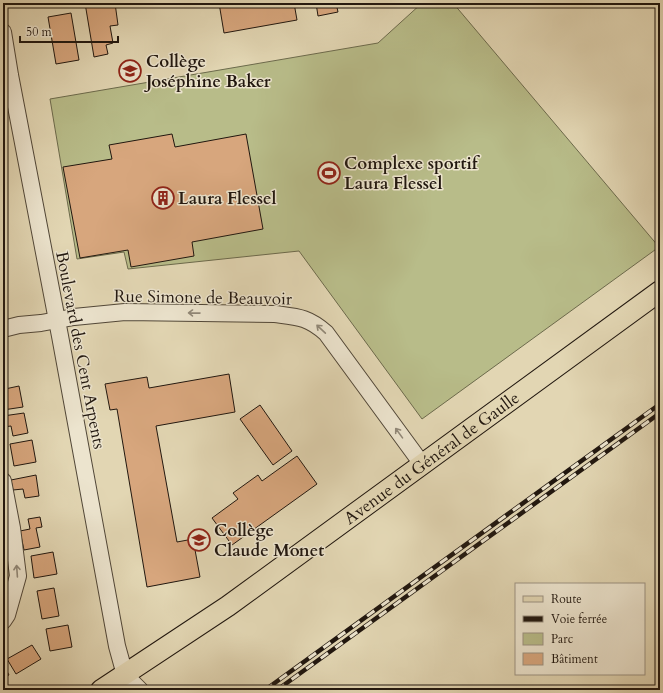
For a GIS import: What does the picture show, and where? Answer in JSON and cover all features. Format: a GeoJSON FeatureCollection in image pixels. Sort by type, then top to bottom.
{"type":"FeatureCollection","features":[{"type":"Feature","properties":{"kind":"main road","name":"Avenue du Général de Gaulle"},"geometry":{"type":"LineString","coordinates":[[101,690],[123,682],[660,291]]}},
{"type":"Feature","properties":{"kind":"street","name":"Boulevard des Cent Arpents"},"geometry":{"type":"LineString","coordinates":[[3,32],[123,682],[140,690]]}},
{"type":"Feature","properties":{"kind":"street","name":"Rue Simone de Beauvoir"},"geometry":{"type":"LineString","coordinates":[[19,324],[125,312],[275,314],[294,316],[306,320],[316,324],[326,333],[422,464]]}},
{"type":"Feature","properties":{"kind":"street"},"geometry":{"type":"LineString","coordinates":[[3,321],[19,324]]}},
{"type":"Feature","properties":{"kind":"street"},"geometry":{"type":"LineString","coordinates":[[3,329],[19,324]]}},
{"type":"Feature","properties":{"kind":"street"},"geometry":{"type":"LineString","coordinates":[[3,481],[8,530],[18,576],[7,615],[3,621]]}},
{"type":"Feature","properties":{"kind":"green space","name":"Complexe sportif Laura Flessel"},"geometry":{"type":"Polygon","coordinates":[[[422,3],[453,3],[659,247],[422,419],[299,251],[128,269],[124,252],[77,259],[50,99],[378,43],[422,3]]]}},
{"type":"Feature","properties":{"kind":"building"},"geometry":{"type":"Polygon","coordinates":[[[85,3],[115,3],[118,25],[110,26],[113,43],[106,45],[108,54],[94,57],[85,3]]]}},
{"type":"Feature","properties":{"kind":"building"},"geometry":{"type":"Polygon","coordinates":[[[219,3],[294,3],[297,20],[224,33],[219,3]]]}},
{"type":"Feature","properties":{"kind":"building"},"geometry":{"type":"Polygon","coordinates":[[[316,3],[336,3],[338,12],[318,16],[316,3]]]}},
{"type":"Feature","properties":{"kind":"building"},"geometry":{"type":"Polygon","coordinates":[[[71,13],[79,60],[56,64],[48,17],[71,13]]]}},
{"type":"Feature","properties":{"kind":"building","name":"Laura Flessel"},"geometry":{"type":"Polygon","coordinates":[[[172,134],[175,147],[246,134],[263,229],[192,242],[194,256],[131,267],[128,250],[80,258],[63,167],[112,159],[109,145],[172,134]]]}},
{"type":"Feature","properties":{"kind":"building"},"geometry":{"type":"Polygon","coordinates":[[[229,374],[235,412],[156,426],[177,542],[193,539],[200,577],[147,587],[117,409],[110,410],[105,384],[147,377],[149,388],[229,374]]]}},
{"type":"Feature","properties":{"kind":"building"},"geometry":{"type":"Polygon","coordinates":[[[19,386],[23,407],[3,410],[3,399],[7,399],[5,389],[19,386]]]}},
{"type":"Feature","properties":{"kind":"building"},"geometry":{"type":"Polygon","coordinates":[[[260,405],[292,451],[273,465],[240,419],[260,405]]]}},
{"type":"Feature","properties":{"kind":"building"},"geometry":{"type":"Polygon","coordinates":[[[24,413],[28,433],[13,436],[11,426],[3,427],[3,416],[24,413]]]}},
{"type":"Feature","properties":{"kind":"building"},"geometry":{"type":"Polygon","coordinates":[[[32,440],[36,462],[14,466],[10,444],[32,440]]]}},
{"type":"Feature","properties":{"kind":"building"},"geometry":{"type":"Polygon","coordinates":[[[297,456],[317,484],[232,545],[212,518],[238,499],[233,493],[258,475],[262,481],[297,456]]]}},
{"type":"Feature","properties":{"kind":"building"},"geometry":{"type":"Polygon","coordinates":[[[36,475],[39,496],[25,498],[23,489],[13,490],[11,480],[36,475]]]}},
{"type":"Feature","properties":{"kind":"building"},"geometry":{"type":"Polygon","coordinates":[[[40,517],[42,527],[36,528],[40,547],[24,550],[20,531],[30,529],[28,519],[40,517]]]}},
{"type":"Feature","properties":{"kind":"building"},"geometry":{"type":"Polygon","coordinates":[[[53,552],[57,574],[34,578],[31,556],[53,552]]]}},
{"type":"Feature","properties":{"kind":"building"},"geometry":{"type":"Polygon","coordinates":[[[54,588],[59,616],[42,619],[37,591],[54,588]]]}},
{"type":"Feature","properties":{"kind":"building"},"geometry":{"type":"Polygon","coordinates":[[[68,625],[72,647],[50,651],[46,629],[68,625]]]}},
{"type":"Feature","properties":{"kind":"building"},"geometry":{"type":"Polygon","coordinates":[[[32,645],[41,659],[16,674],[7,659],[32,645]]]}},
{"type":"Feature","properties":{"kind":"building"},"geometry":{"type":"Polygon","coordinates":[[[3,664],[9,675],[3,678],[3,664]]]}},
{"type":"Feature","properties":{"kind":"railway"},"geometry":{"type":"LineString","coordinates":[[265,690],[660,404]]}},
{"type":"Feature","properties":{"kind":"railway"},"geometry":{"type":"LineString","coordinates":[[277,690],[660,413]]}},
{"type":"Feature","properties":{"kind":"place","name":"Collège Joséphine Baker"},"geometry":{"type":"Point","coordinates":[130,71]}},
{"type":"Feature","properties":{"kind":"place","name":"Complexe sportif Laura Flessel"},"geometry":{"type":"Point","coordinates":[329,173]}},
{"type":"Feature","properties":{"kind":"place","name":"Laura Flessel"},"geometry":{"type":"Point","coordinates":[163,198]}},
{"type":"Feature","properties":{"kind":"place","name":"Collège Claude Monet"},"geometry":{"type":"Point","coordinates":[199,540]}}]}
